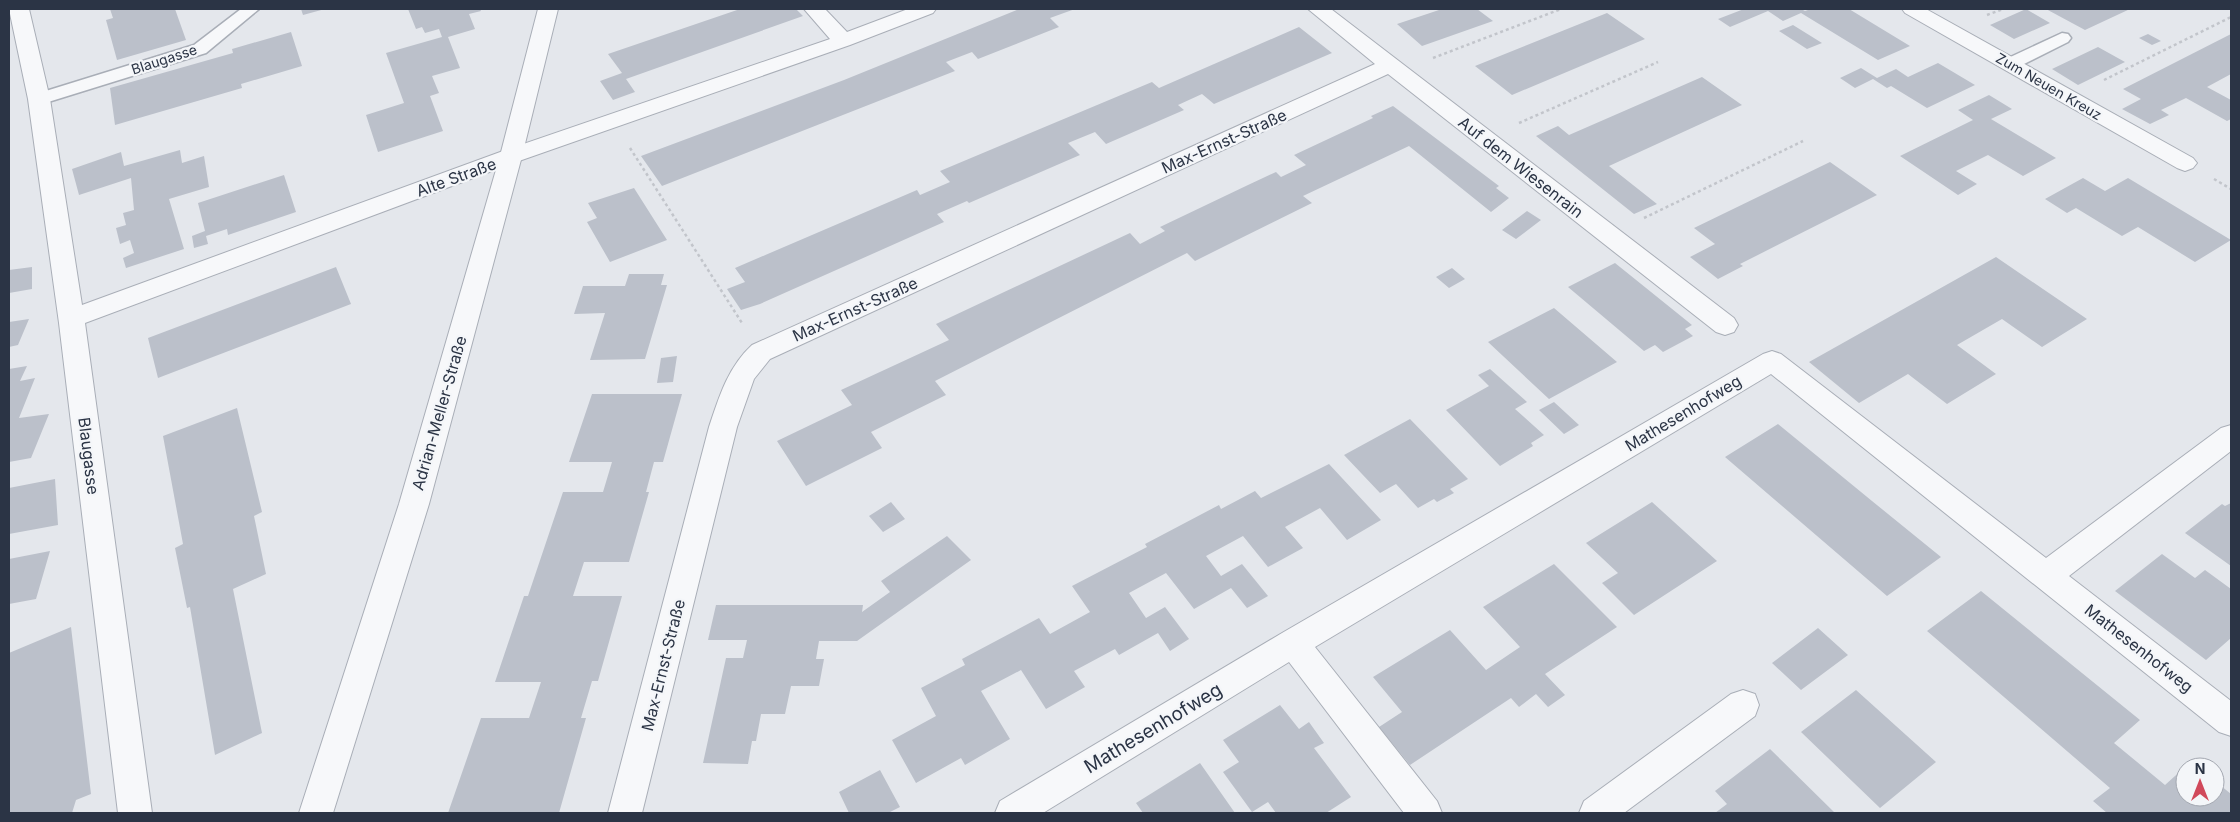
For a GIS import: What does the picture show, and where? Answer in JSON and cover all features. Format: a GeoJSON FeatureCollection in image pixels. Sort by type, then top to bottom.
{"type":"FeatureCollection","features":[{"type":"Feature","properties":{"kind":"street","name":"Blaugasse"},"geometry":{"type":"LineString","coordinates":[[19,9],[39,98],[135,813]]}},
{"type":"Feature","properties":{"kind":"street","name":"Adrian-Meller-Straße"},"geometry":{"type":"LineString","coordinates":[[316,813],[414,504],[511,156],[548,9]]}},
{"type":"Feature","properties":{"kind":"street"},"geometry":{"type":"LineString","coordinates":[[814,9],[843,41]]}},
{"type":"Feature","properties":{"kind":"street","name":"Alte Straße"},"geometry":{"type":"LineString","coordinates":[[70,319],[511,156],[843,41],[926,9]]}},
{"type":"Feature","properties":{"kind":"street","name":"Auf dem Wiesenrain"},"geometry":{"type":"LineString","coordinates":[[1318,9],[1725,324]]}},
{"type":"Feature","properties":{"kind":"street","name":"Zum Neuen Kreuz"},"geometry":{"type":"LineString","coordinates":[[1912,9],[2185,163]]}},
{"type":"Feature","properties":{"kind":"street","name":"Max-Ernst-Straße"},"geometry":{"type":"LineString","coordinates":[[625,813],[722,427],[740,377],[750,362],[761,352],[1394,68]]}},
{"type":"Feature","properties":{"kind":"street","name":"Mathesenhofweg"},"geometry":{"type":"LineString","coordinates":[[1012,813],[1294,643],[1772,361],[2231,720]]}},
{"type":"Feature","properties":{"kind":"street"},"geometry":{"type":"LineString","coordinates":[[2046,576],[2231,436]]}},
{"type":"Feature","properties":{"kind":"street"},"geometry":{"type":"LineString","coordinates":[[1294,643],[1425,813]]}},
{"type":"Feature","properties":{"kind":"street"},"geometry":{"type":"LineString","coordinates":[[1596,813],[1743,705]]}},
{"type":"Feature","properties":{"kind":"lane","name":"Blaugasse"},"geometry":{"type":"LineString","coordinates":[[39,98],[200,49],[251,9]]}},
{"type":"Feature","properties":{"kind":"lane"},"geometry":{"type":"LineString","coordinates":[[2010,64],[2062,38]]}},
{"type":"Feature","properties":{"kind":"path"},"geometry":{"type":"LineString","coordinates":[[1394,68],[1561,9]]}},
{"type":"Feature","properties":{"kind":"path"},"geometry":{"type":"LineString","coordinates":[[2068,97],[2231,17]]}},
{"type":"Feature","properties":{"kind":"path"},"geometry":{"type":"LineString","coordinates":[[1485,138],[1658,62]]}},
{"type":"Feature","properties":{"kind":"path"},"geometry":{"type":"LineString","coordinates":[[613,122],[761,352]]}},
{"type":"Feature","properties":{"kind":"path"},"geometry":{"type":"LineString","coordinates":[[1608,235],[1803,141]]}},
{"type":"Feature","properties":{"kind":"building"},"geometry":{"type":"Polygon","coordinates":[[[110,9],[175,9],[186,40],[117,60],[106,20],[113,18],[110,9]]]}},
{"type":"Feature","properties":{"kind":"building"},"geometry":{"type":"Polygon","coordinates":[[[301,9],[325,9],[303,15],[301,9]]]}},
{"type":"Feature","properties":{"kind":"building"},"geometry":{"type":"Polygon","coordinates":[[[408,9],[480,9],[481,11],[469,14],[475,29],[448,37],[460,68],[432,76],[439,93],[430,96],[443,131],[378,152],[366,115],[404,103],[386,53],[442,37],[439,29],[425,33],[422,27],[416,29],[408,9]]]}},
{"type":"Feature","properties":{"kind":"building"},"geometry":{"type":"Polygon","coordinates":[[[740,9],[796,9],[803,16],[626,79],[635,92],[613,100],[600,81],[622,73],[608,54],[740,9]]]}},
{"type":"Feature","properties":{"kind":"building"},"geometry":{"type":"Polygon","coordinates":[[[1019,9],[1075,9],[1050,18],[1059,27],[978,59],[972,52],[946,62],[955,71],[662,186],[641,156],[844,80],[1019,9]]]}},
{"type":"Feature","properties":{"kind":"building"},"geometry":{"type":"Polygon","coordinates":[[[1442,9],[1477,9],[1493,21],[1422,46],[1397,24],[1442,9]]]}},
{"type":"Feature","properties":{"kind":"building"},"geometry":{"type":"Polygon","coordinates":[[[1744,9],[1801,9],[1805,11],[1811,9],[1849,9],[1910,46],[1878,60],[1801,13],[1783,21],[1768,11],[1730,27],[1718,19],[1744,9]]]}},
{"type":"Feature","properties":{"kind":"building"},"geometry":{"type":"Polygon","coordinates":[[[2026,9],[2050,23],[2014,39],[1990,25],[2026,9]]]}},
{"type":"Feature","properties":{"kind":"building"},"geometry":{"type":"Polygon","coordinates":[[[2046,9],[2130,9],[2085,30],[2046,9]]]}},
{"type":"Feature","properties":{"kind":"building"},"geometry":{"type":"Polygon","coordinates":[[[1607,13],[1645,39],[1512,95],[1475,66],[1607,13]]]}},
{"type":"Feature","properties":{"kind":"building"},"geometry":{"type":"Polygon","coordinates":[[[1793,25],[1822,43],[1807,49],[1779,31],[1793,25]]]}},
{"type":"Feature","properties":{"kind":"building"},"geometry":{"type":"Polygon","coordinates":[[[1299,27],[1332,53],[1214,104],[1202,94],[1178,105],[1184,110],[1106,144],[1095,132],[1068,143],[1080,155],[969,203],[967,201],[937,214],[944,222],[760,304],[741,310],[727,289],[745,282],[735,268],[917,190],[920,195],[950,182],[940,171],[1152,82],[1159,88],[1299,27]]]}},
{"type":"Feature","properties":{"kind":"building"},"geometry":{"type":"Polygon","coordinates":[[[291,32],[302,66],[241,84],[242,88],[115,125],[110,88],[233,53],[232,49],[291,32]]]}},
{"type":"Feature","properties":{"kind":"building"},"geometry":{"type":"Polygon","coordinates":[[[2148,34],[2161,41],[2152,45],[2139,38],[2148,34]]]}},
{"type":"Feature","properties":{"kind":"building"},"geometry":{"type":"Polygon","coordinates":[[[2231,34],[2231,74],[2207,87],[2231,100],[2231,119],[2227,121],[2186,98],[2161,110],[2169,115],[2150,124],[2122,109],[2141,99],[2123,89],[2231,34]]]}},
{"type":"Feature","properties":{"kind":"building"},"geometry":{"type":"Polygon","coordinates":[[[2098,47],[2125,62],[2078,85],[2052,69],[2098,47]]]}},
{"type":"Feature","properties":{"kind":"building"},"geometry":{"type":"Polygon","coordinates":[[[1938,63],[1975,85],[1927,108],[1891,86],[1887,88],[1873,79],[1855,88],[1840,78],[1861,68],[1877,78],[1896,69],[1908,77],[1938,63]]]}},
{"type":"Feature","properties":{"kind":"building"},"geometry":{"type":"Polygon","coordinates":[[[1702,77],[1742,105],[1609,166],[1657,204],[1634,214],[1536,136],[1558,126],[1569,135],[1702,77]]]}},
{"type":"Feature","properties":{"kind":"building"},"geometry":{"type":"Polygon","coordinates":[[[1989,95],[2012,109],[1991,119],[2056,158],[2023,176],[1988,155],[1956,171],[1977,184],[1958,195],[1900,156],[1973,120],[1958,110],[1989,95]]]}},
{"type":"Feature","properties":{"kind":"building"},"geometry":{"type":"Polygon","coordinates":[[[1393,106],[1499,186],[1496,188],[1509,198],[1491,212],[1409,146],[1303,196],[1312,203],[1195,261],[1187,253],[935,381],[946,395],[871,432],[882,448],[806,486],[777,441],[852,405],[841,390],[949,340],[936,324],[1130,233],[1140,244],[1165,231],[1160,227],[1248,185],[1276,172],[1281,177],[1306,165],[1294,155],[1373,118],[1371,116],[1393,106]]]}},
{"type":"Feature","properties":{"kind":"building"},"geometry":{"type":"Polygon","coordinates":[[[180,150],[182,163],[204,156],[209,187],[169,199],[184,249],[126,268],[123,258],[134,253],[130,240],[120,244],[116,228],[126,225],[123,213],[134,210],[131,178],[79,195],[72,169],[121,152],[124,166],[180,150]]]}},
{"type":"Feature","properties":{"kind":"building"},"geometry":{"type":"Polygon","coordinates":[[[1830,162],[1877,195],[1740,264],[1743,266],[1718,279],[1690,257],[1715,244],[1694,228],[1830,162]]]}},
{"type":"Feature","properties":{"kind":"building"},"geometry":{"type":"Polygon","coordinates":[[[284,175],[296,212],[228,235],[227,229],[206,236],[208,244],[194,248],[192,236],[205,231],[198,203],[284,175]]]}},
{"type":"Feature","properties":{"kind":"building"},"geometry":{"type":"Polygon","coordinates":[[[2083,178],[2105,191],[2128,178],[2231,240],[2195,262],[2138,227],[2122,236],[2076,208],[2067,213],[2045,199],[2083,178]]]}},
{"type":"Feature","properties":{"kind":"building"},"geometry":{"type":"Polygon","coordinates":[[[634,188],[667,240],[610,262],[587,222],[597,218],[588,203],[634,188]]]}},
{"type":"Feature","properties":{"kind":"building"},"geometry":{"type":"Polygon","coordinates":[[[1527,211],[1541,220],[1516,239],[1502,230],[1527,211]]]}},
{"type":"Feature","properties":{"kind":"building"},"geometry":{"type":"Polygon","coordinates":[[[1996,257],[2087,319],[2042,347],[2002,319],[1957,345],[1996,374],[1947,404],[1908,374],[1859,403],[1809,362],[1996,257]]]}},
{"type":"Feature","properties":{"kind":"building"},"geometry":{"type":"Polygon","coordinates":[[[1615,263],[1692,325],[1685,329],[1693,336],[1663,352],[1655,345],[1644,351],[1568,287],[1615,263]]]}},
{"type":"Feature","properties":{"kind":"building"},"geometry":{"type":"Polygon","coordinates":[[[32,267],[32,289],[9,293],[9,270],[32,267]]]}},
{"type":"Feature","properties":{"kind":"building"},"geometry":{"type":"Polygon","coordinates":[[[336,267],[351,304],[158,378],[148,338],[336,267]]]}},
{"type":"Feature","properties":{"kind":"building"},"geometry":{"type":"Polygon","coordinates":[[[1452,268],[1465,279],[1449,288],[1436,277],[1452,268]]]}},
{"type":"Feature","properties":{"kind":"building"},"geometry":{"type":"Polygon","coordinates":[[[629,274],[664,274],[661,285],[667,285],[645,359],[590,360],[605,313],[574,314],[583,286],[625,286],[629,274]]]}},
{"type":"Feature","properties":{"kind":"building"},"geometry":{"type":"Polygon","coordinates":[[[1554,308],[1617,362],[1549,399],[1488,342],[1554,308]]]}},
{"type":"Feature","properties":{"kind":"building"},"geometry":{"type":"Polygon","coordinates":[[[29,319],[18,345],[9,347],[9,322],[29,319]]]}},
{"type":"Feature","properties":{"kind":"building"},"geometry":{"type":"Polygon","coordinates":[[[677,356],[673,382],[657,383],[661,358],[677,356]]]}},
{"type":"Feature","properties":{"kind":"building"},"geometry":{"type":"Polygon","coordinates":[[[27,366],[20,381],[35,378],[19,418],[49,414],[31,458],[9,462],[9,369],[27,366]]]}},
{"type":"Feature","properties":{"kind":"building"},"geometry":{"type":"Polygon","coordinates":[[[1490,369],[1527,402],[1515,409],[1544,435],[1531,443],[1533,446],[1500,466],[1446,410],[1489,386],[1478,375],[1490,369]]]}},
{"type":"Feature","properties":{"kind":"building"},"geometry":{"type":"Polygon","coordinates":[[[592,394],[682,394],[663,462],[654,462],[646,492],[649,492],[629,562],[584,562],[573,596],[622,596],[598,681],[592,681],[581,718],[586,718],[559,813],[448,813],[481,718],[529,718],[541,682],[495,682],[524,596],[528,596],[563,492],[603,492],[612,462],[569,462],[592,394]]]}},
{"type":"Feature","properties":{"kind":"building"},"geometry":{"type":"Polygon","coordinates":[[[1554,402],[1579,425],[1564,434],[1539,410],[1554,402]]]}},
{"type":"Feature","properties":{"kind":"building"},"geometry":{"type":"Polygon","coordinates":[[[237,408],[262,512],[254,516],[266,574],[233,589],[262,733],[215,755],[190,607],[187,608],[175,548],[183,544],[163,436],[237,408]]]}},
{"type":"Feature","properties":{"kind":"building"},"geometry":{"type":"Polygon","coordinates":[[[1410,419],[1468,479],[1450,489],[1454,493],[1437,502],[1434,499],[1418,508],[1396,484],[1380,493],[1344,455],[1410,419]]]}},
{"type":"Feature","properties":{"kind":"building"},"geometry":{"type":"Polygon","coordinates":[[[1778,424],[1941,557],[1887,596],[1725,457],[1778,424]]]}},
{"type":"Feature","properties":{"kind":"building"},"geometry":{"type":"Polygon","coordinates":[[[1329,464],[1381,520],[1347,540],[1320,508],[1285,527],[1303,548],[1268,567],[1243,536],[1206,556],[1221,576],[1242,564],[1268,596],[1247,608],[1231,588],[1194,609],[1166,573],[1129,593],[1146,618],[1165,607],[1189,639],[1170,651],[1158,633],[1119,655],[1115,649],[1074,671],[1085,687],[1046,709],[1021,670],[981,691],[1010,739],[965,765],[961,758],[916,783],[892,740],[936,716],[921,688],[965,665],[962,659],[1039,618],[1050,634],[1090,612],[1072,586],[1147,547],[1145,544],[1219,505],[1221,509],[1255,491],[1261,498],[1329,464]]]}},
{"type":"Feature","properties":{"kind":"building"},"geometry":{"type":"Polygon","coordinates":[[[55,479],[58,525],[9,534],[9,488],[55,479]]]}},
{"type":"Feature","properties":{"kind":"building"},"geometry":{"type":"Polygon","coordinates":[[[891,502],[905,519],[883,532],[869,516],[891,502]]]}},
{"type":"Feature","properties":{"kind":"building"},"geometry":{"type":"Polygon","coordinates":[[[1652,502],[1717,561],[1634,615],[1602,583],[1618,573],[1586,543],[1652,502]]]}},
{"type":"Feature","properties":{"kind":"building"},"geometry":{"type":"Polygon","coordinates":[[[2231,503],[2231,566],[2185,533],[2222,504],[2225,506],[2231,503]]]}},
{"type":"Feature","properties":{"kind":"building"},"geometry":{"type":"Polygon","coordinates":[[[947,536],[971,560],[857,641],[819,641],[816,659],[824,659],[819,686],[791,686],[785,714],[761,714],[756,741],[752,741],[748,764],[703,763],[726,658],[743,658],[747,640],[708,640],[716,605],[863,605],[862,612],[890,592],[881,581],[947,536]]]}},
{"type":"Feature","properties":{"kind":"building"},"geometry":{"type":"Polygon","coordinates":[[[50,551],[36,599],[9,604],[9,559],[50,551]]]}},
{"type":"Feature","properties":{"kind":"building"},"geometry":{"type":"Polygon","coordinates":[[[2162,554],[2195,578],[2205,570],[2231,589],[2231,638],[2206,660],[2115,591],[2162,554]]]}},
{"type":"Feature","properties":{"kind":"building"},"geometry":{"type":"Polygon","coordinates":[[[1554,564],[1617,627],[1545,674],[1565,695],[1548,707],[1536,694],[1519,707],[1511,698],[1410,765],[1379,727],[1402,712],[1373,677],[1450,630],[1486,670],[1520,647],[1483,607],[1554,564]]]}},
{"type":"Feature","properties":{"kind":"building"},"geometry":{"type":"Polygon","coordinates":[[[1981,591],[2140,720],[2114,743],[2165,785],[2175,776],[2175,807],[2225,807],[2225,789],[2231,794],[2231,813],[2107,813],[2093,801],[2110,788],[1927,631],[1981,591]]]}},
{"type":"Feature","properties":{"kind":"building"},"geometry":{"type":"Polygon","coordinates":[[[71,627],[91,794],[76,800],[72,813],[9,813],[9,653],[71,627]]]}},
{"type":"Feature","properties":{"kind":"building"},"geometry":{"type":"Polygon","coordinates":[[[1818,628],[1848,655],[1801,690],[1772,663],[1818,628]]]}},
{"type":"Feature","properties":{"kind":"building"},"geometry":{"type":"Polygon","coordinates":[[[1856,690],[1936,762],[1880,808],[1801,732],[1856,690]]]}},
{"type":"Feature","properties":{"kind":"building"},"geometry":{"type":"Polygon","coordinates":[[[1280,705],[1299,729],[1309,722],[1324,743],[1314,748],[1351,797],[1326,813],[1276,813],[1268,802],[1252,812],[1223,772],[1239,762],[1223,740],[1280,705]]]}},
{"type":"Feature","properties":{"kind":"building"},"geometry":{"type":"Polygon","coordinates":[[[1770,749],[1835,813],[1715,813],[1727,804],[1715,791],[1770,749]]]}},
{"type":"Feature","properties":{"kind":"building"},"geometry":{"type":"Polygon","coordinates":[[[1200,763],[1235,813],[1143,813],[1136,803],[1200,763]]]}},
{"type":"Feature","properties":{"kind":"building"},"geometry":{"type":"Polygon","coordinates":[[[880,770],[900,807],[888,813],[849,813],[839,792],[880,770]]]}}]}
